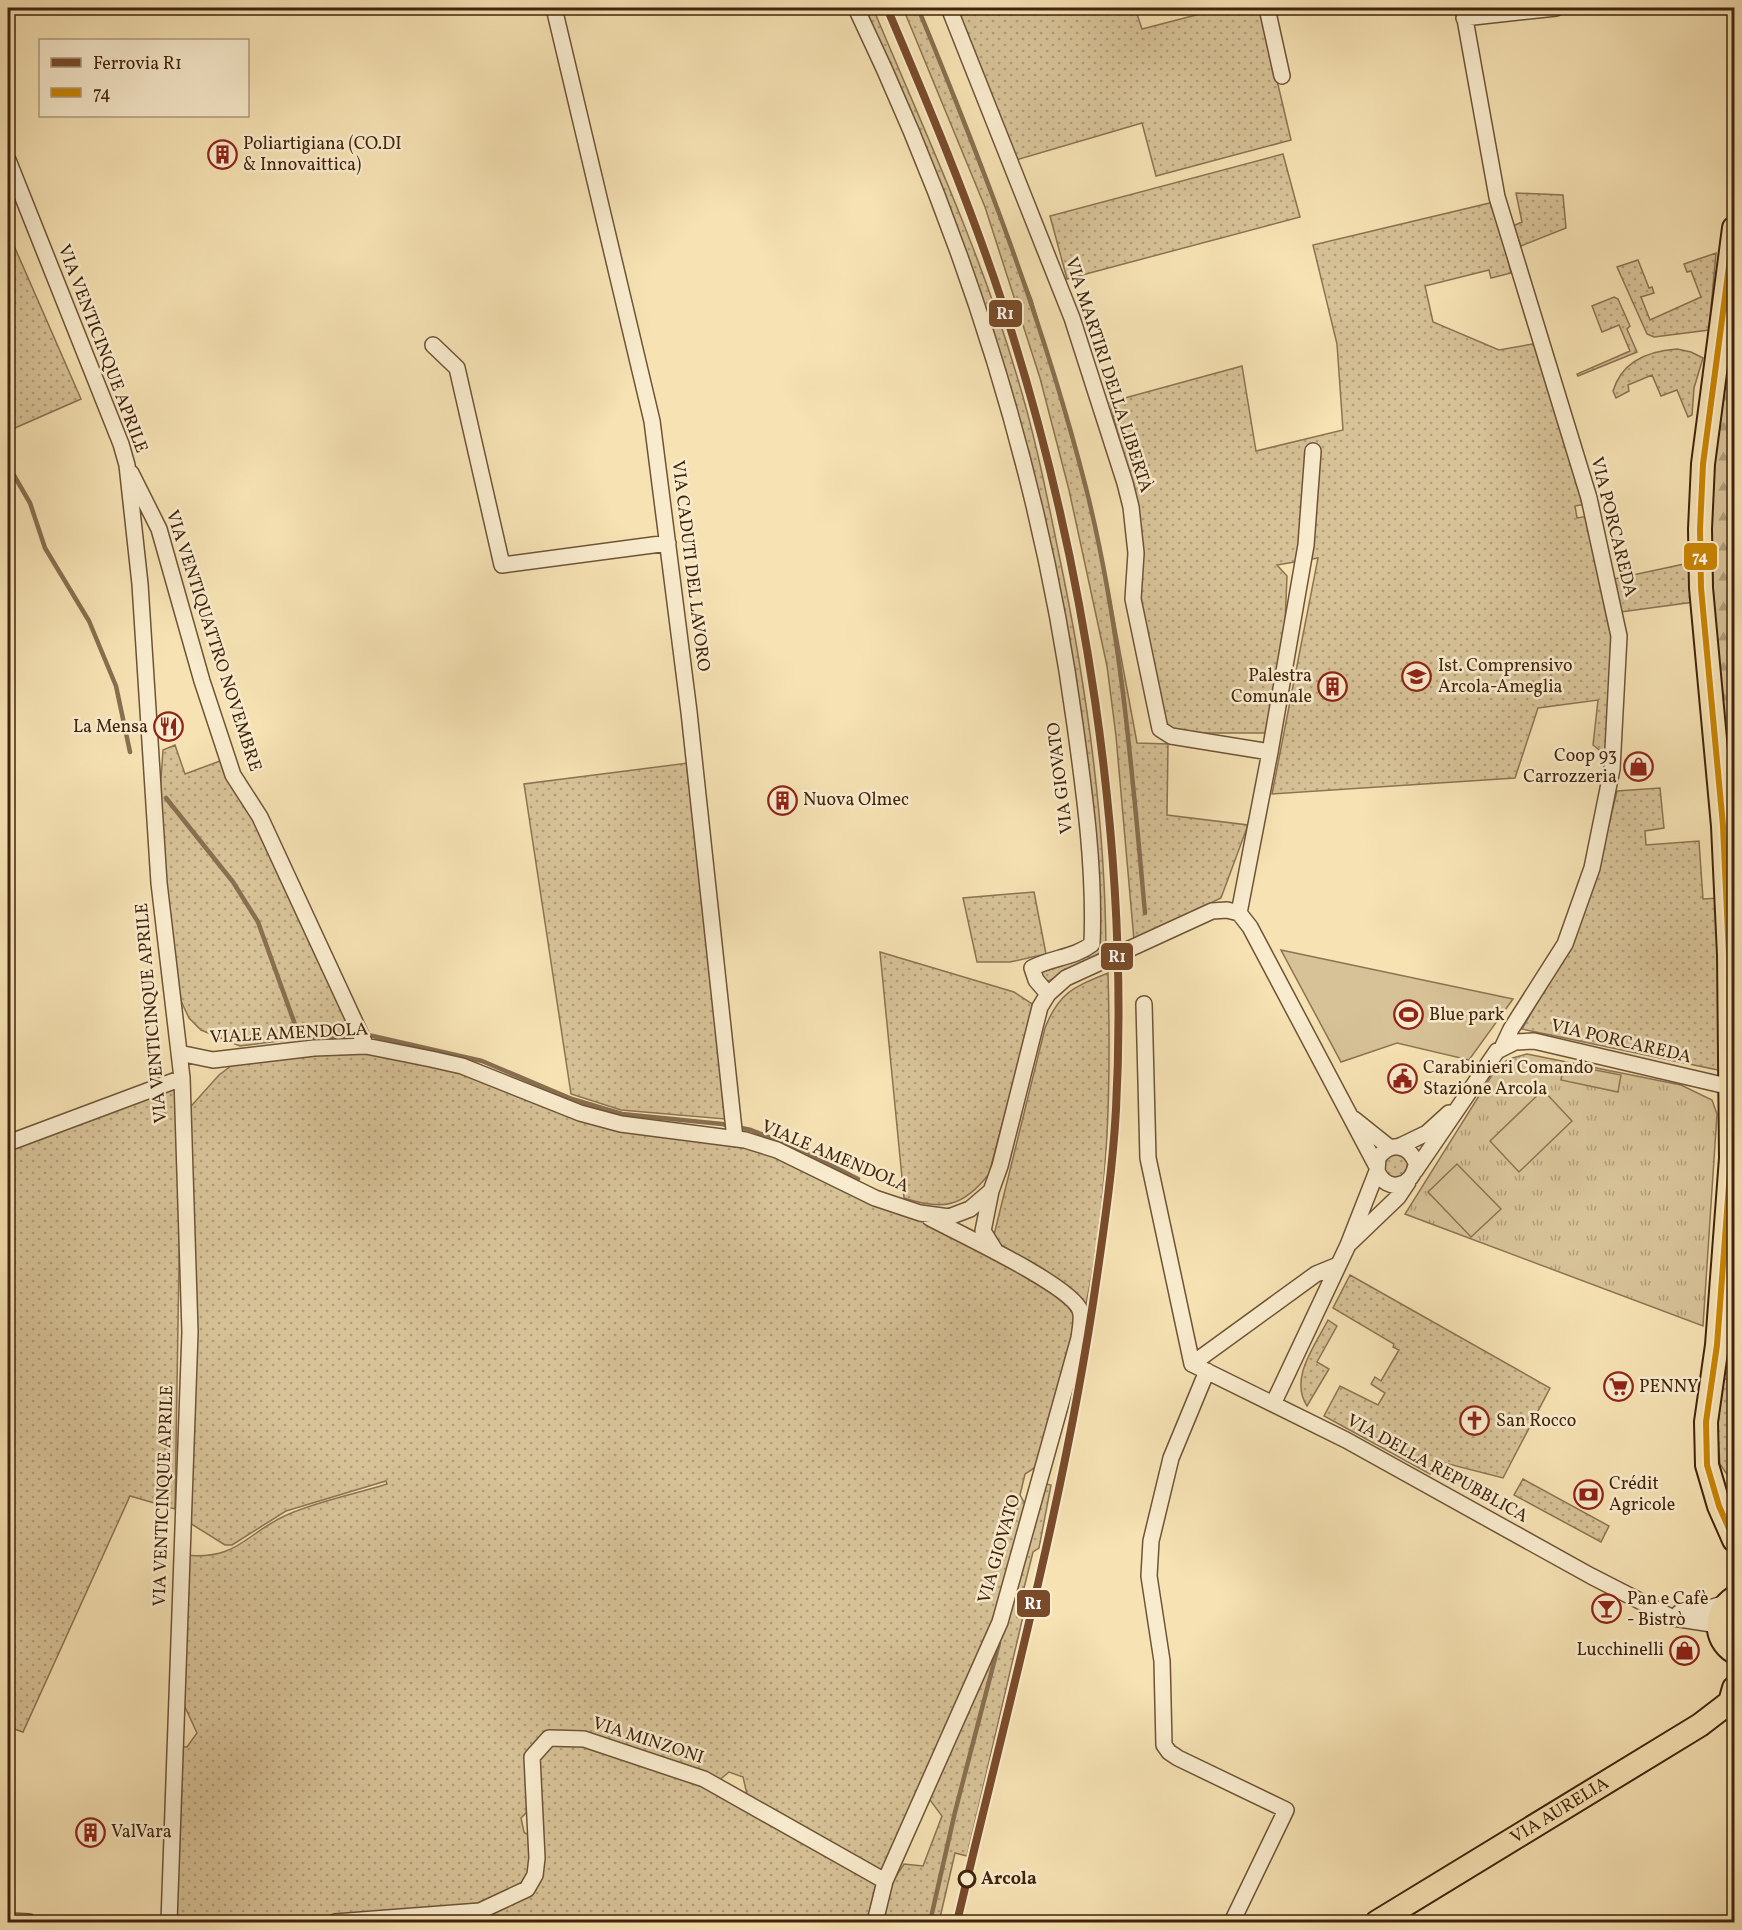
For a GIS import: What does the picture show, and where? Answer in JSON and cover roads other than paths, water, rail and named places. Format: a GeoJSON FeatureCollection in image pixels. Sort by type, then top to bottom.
{"type":"FeatureCollection","features":[{"type":"Feature","properties":{"kind":"main road"},"geometry":{"type":"LineString","coordinates":[[1734,228],[1703,464],[1700,529],[1701,588],[1724,826],[1732,1082],[1728,1230],[1717,1345],[1706,1422],[1707,1465],[1719,1506],[1734,1540]]}},
{"type":"Feature","properties":{"kind":"main road"},"geometry":{"type":"LineString","coordinates":[[1732,1600],[1719,1616],[1718,1625],[1722,1640],[1734,1652]]}},
{"type":"Feature","properties":{"kind":"main road","name":"VIA AURELIA"},"geometry":{"type":"LineString","coordinates":[[1377,1923],[1691,1730],[1733,1696]]}},
{"type":"Feature","properties":{"kind":"street","name":"VIA CADUTI DEL LAVORO"},"geometry":{"type":"LineString","coordinates":[[554,8],[652,421],[734,1116],[734,1136]]}},
{"type":"Feature","properties":{"kind":"street","name":"VIA GIOVATO"},"geometry":{"type":"LineString","coordinates":[[856,8],[900,101],[955,237],[1018,440],[1063,638],[1084,791],[1093,908],[1092,944],[1078,954],[1050,959],[1032,968],[1036,980],[1048,994]]}},
{"type":"Feature","properties":{"kind":"street","name":"VIA MARTIRI DELLA LIBERTÀ"},"geometry":{"type":"LineString","coordinates":[[949,8],[1072,318],[1125,483],[1131,507],[1136,553],[1133,599],[1160,729],[1172,736],[1270,752]]}},
{"type":"Feature","properties":{"kind":"street"},"geometry":{"type":"LineString","coordinates":[[1267,8],[1282,76]]}},
{"type":"Feature","properties":{"kind":"street"},"geometry":{"type":"LineString","coordinates":[[1463,13],[1556,8]]}},
{"type":"Feature","properties":{"kind":"street","name":"VIA PORCAREDA"},"geometry":{"type":"LineString","coordinates":[[1463,13],[1497,197],[1591,506],[1619,636],[1612,768],[1592,868],[1565,944],[1511,1029],[1503,1046],[1463,1101]]}},
{"type":"Feature","properties":{"kind":"street","name":"VIA VENTICINQUE APRILE"},"geometry":{"type":"LineString","coordinates":[[8,160],[127,465],[140,584],[159,883],[182,1078],[190,1332],[169,1923]]}},
{"type":"Feature","properties":{"kind":"street"},"geometry":{"type":"LineString","coordinates":[[433,345],[458,368],[502,565],[668,543]]}},
{"type":"Feature","properties":{"kind":"street"},"geometry":{"type":"LineString","coordinates":[[1239,913],[1306,544],[1313,451]]}},
{"type":"Feature","properties":{"kind":"street","name":"VIA VENTIQUATTRO NOVEMBRE"},"geometry":{"type":"LineString","coordinates":[[127,465],[159,528],[202,681],[233,775],[260,817],[364,1042]]}},
{"type":"Feature","properties":{"kind":"street"},"geometry":{"type":"LineString","coordinates":[[996,1253],[983,1231],[1040,1006],[1048,994],[1066,978],[1212,911],[1227,910],[1239,913],[1250,927],[1353,1118],[1359,1136],[1384,1182],[1396,1186],[1412,1176]]}},
{"type":"Feature","properties":{"kind":"street"},"geometry":{"type":"LineString","coordinates":[[1144,1004],[1148,1158],[1192,1364],[1316,1274],[1338,1265]]}},
{"type":"Feature","properties":{"kind":"street","name":"VIA PORCAREDA"},"geometry":{"type":"LineString","coordinates":[[1503,1046],[1515,1042],[1534,1041],[1732,1082]]}},
{"type":"Feature","properties":{"kind":"street","name":"VIALE AMENDOLA"},"geometry":{"type":"LineString","coordinates":[[179,1053],[213,1060],[364,1042],[462,1066],[580,1113],[621,1124],[734,1136],[777,1150],[875,1198],[920,1213],[949,1217],[970,1209],[992,1191]]}},
{"type":"Feature","properties":{"kind":"street"},"geometry":{"type":"LineString","coordinates":[[8,1143],[182,1078]]}},
{"type":"Feature","properties":{"kind":"street"},"geometry":{"type":"LineString","coordinates":[[1274,1402],[1348,1245],[1377,1168],[1378,1158],[1394,1147],[1427,1133],[1463,1101]]}},
{"type":"Feature","properties":{"kind":"street"},"geometry":{"type":"LineString","coordinates":[[1348,1245],[1398,1197],[1463,1101]]}},
{"type":"Feature","properties":{"kind":"street"},"geometry":{"type":"LineString","coordinates":[[1353,1118],[1394,1147],[1413,1155],[1412,1176]]}},
{"type":"Feature","properties":{"kind":"street","name":"VIA GIOVATO"},"geometry":{"type":"LineString","coordinates":[[885,1881],[1000,1622],[1079,1338],[1080,1311],[1075,1303],[1055,1287],[920,1213]]}},
{"type":"Feature","properties":{"kind":"street","name":"VIA DELLA REPUBBLICA"},"geometry":{"type":"LineString","coordinates":[[1192,1364],[1274,1402],[1673,1618],[1718,1625]]}},
{"type":"Feature","properties":{"kind":"street"},"geometry":{"type":"LineString","coordinates":[[1207,1371],[1171,1458],[1151,1541],[1149,1576],[1165,1700],[1163,1738],[1169,1752],[1286,1810],[1232,1923]]}},
{"type":"Feature","properties":{"kind":"street","name":"VIA DELLA REPUBBLICA"},"geometry":{"type":"LineString","coordinates":[[1661,1612],[1684,1613],[1732,1600]]}},
{"type":"Feature","properties":{"kind":"street","name":"VIA MINZONI"},"geometry":{"type":"LineString","coordinates":[[335,1923],[480,1911],[527,1888],[535,1875],[537,1858],[532,1757],[549,1738],[584,1739],[704,1779],[885,1881]]}},
{"type":"Feature","properties":{"kind":"street"},"geometry":{"type":"LineString","coordinates":[[875,1923],[885,1881]]}},
{"type":"Feature","properties":{"kind":"street"},"geometry":{"type":"LineString","coordinates":[[8,1921],[29,1923]]}},
{"type":"Feature","properties":{"kind":"waterway"},"geometry":{"type":"LineString","coordinates":[[918,8],[1011,245],[1051,365],[1086,488],[1117,646],[1145,913]]}},
{"type":"Feature","properties":{"kind":"waterway"},"geometry":{"type":"LineString","coordinates":[[8,465],[30,503],[45,548],[89,621],[116,686],[130,752]]}},
{"type":"Feature","properties":{"kind":"waterway"},"geometry":{"type":"LineString","coordinates":[[166,798],[233,882],[258,922],[301,1041],[364,1034],[482,1061],[572,1099],[622,1114],[722,1124],[751,1130],[803,1151],[858,1179]]}},
{"type":"Feature","properties":{"kind":"waterway"},"geometry":{"type":"LineString","coordinates":[[930,1922],[955,1812],[999,1643]]}},
{"type":"Feature","properties":{"kind":"rail line","name":"R1"},"geometry":{"type":"LineString","coordinates":[[887,8],[976,227],[1031,398],[1078,598],[1095,701],[1108,804],[1116,907],[1118,1009],[1116,1109],[1111,1172],[1097,1276],[1084,1358],[1052,1520],[957,1922]]}},
{"type":"Feature","properties":{"kind":"place","name":"Poliartigiana (CO.DI & Innovaittica)"},"geometry":{"type":"Point","coordinates":[222,154]}},
{"type":"Feature","properties":{"kind":"place","name":"Ist. Comprensivo Arcola-Ameglia"},"geometry":{"type":"Point","coordinates":[1417,676]}},
{"type":"Feature","properties":{"kind":"place","name":"Palestra Comunale"},"geometry":{"type":"Point","coordinates":[1333,686]}},
{"type":"Feature","properties":{"kind":"place","name":"La Mensa"},"geometry":{"type":"Point","coordinates":[169,727]}},
{"type":"Feature","properties":{"kind":"place","name":"Coop 93 Carrozzeria"},"geometry":{"type":"Point","coordinates":[1638,766]}},
{"type":"Feature","properties":{"kind":"place","name":"Nuova Olmec"},"geometry":{"type":"Point","coordinates":[782,800]}},
{"type":"Feature","properties":{"kind":"place","name":"Blue park"},"geometry":{"type":"Point","coordinates":[1408,1015]}},
{"type":"Feature","properties":{"kind":"place","name":"Carabinieri Comando Stazione Arcola"},"geometry":{"type":"Point","coordinates":[1402,1078]}},
{"type":"Feature","properties":{"kind":"place","name":"PENNY"},"geometry":{"type":"Point","coordinates":[1618,1387]}},
{"type":"Feature","properties":{"kind":"place","name":"San Rocco"},"geometry":{"type":"Point","coordinates":[1475,1421]}},
{"type":"Feature","properties":{"kind":"place","name":"Crédit Agricole"},"geometry":{"type":"Point","coordinates":[1588,1494]}},
{"type":"Feature","properties":{"kind":"place","name":"Pan e Cafè - Bistrò"},"geometry":{"type":"Point","coordinates":[1606,1609]}},
{"type":"Feature","properties":{"kind":"place","name":"Lucchinelli"},"geometry":{"type":"Point","coordinates":[1685,1650]}},
{"type":"Feature","properties":{"kind":"place","name":"ValVara"},"geometry":{"type":"Point","coordinates":[90,1832]}},
{"type":"Feature","properties":{"kind":"place","name":"Arcola"},"geometry":{"type":"Point","coordinates":[967,1879]}}]}
